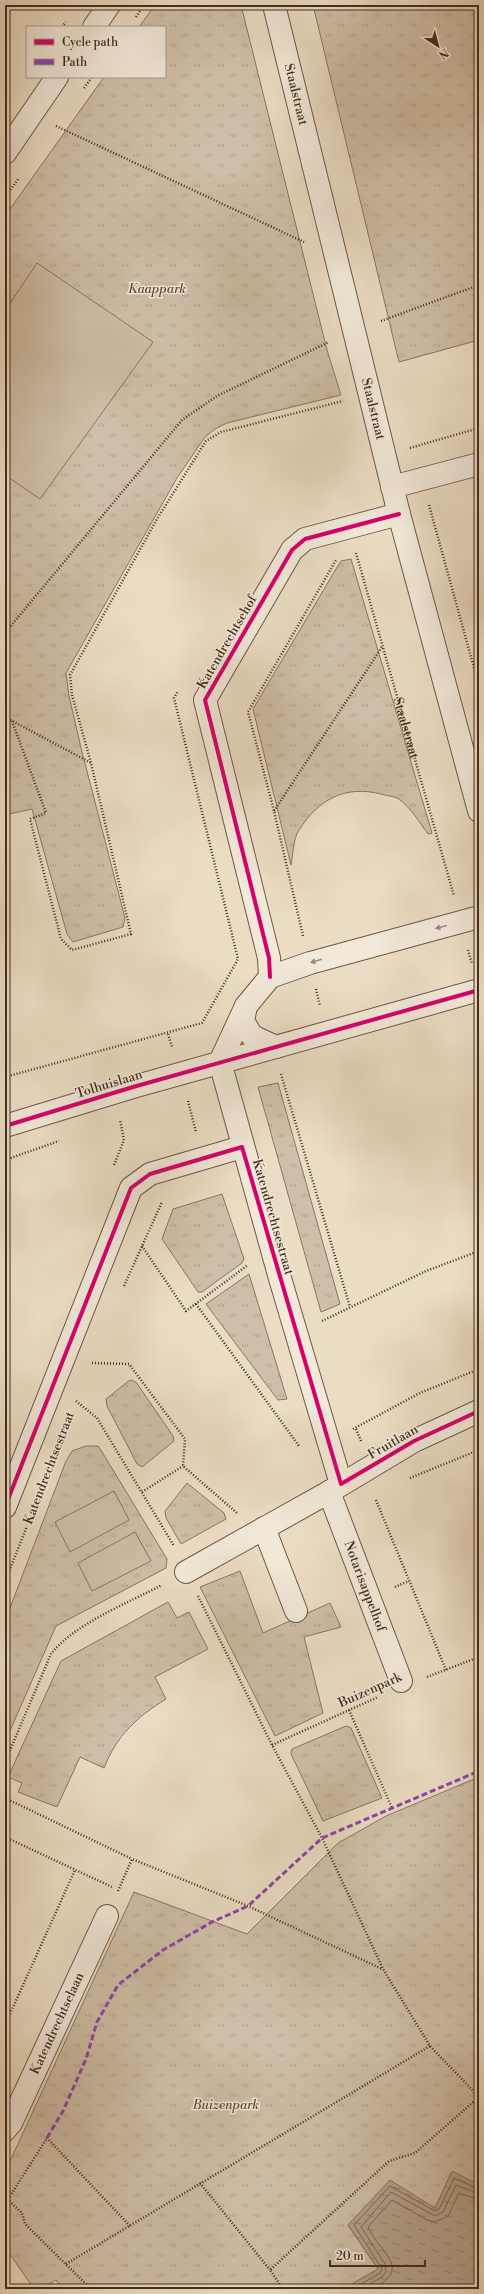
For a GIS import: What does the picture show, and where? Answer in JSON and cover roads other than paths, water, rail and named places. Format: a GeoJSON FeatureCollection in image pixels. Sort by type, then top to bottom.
{"type":"FeatureCollection","features":[{"type":"Feature","properties":{"kind":"street"},"geometry":{"type":"LineString","coordinates":[[95,26],[109,5]]}},
{"type":"Feature","properties":{"kind":"street","name":"Staalstraat"},"geometry":{"type":"LineString","coordinates":[[274,5],[392,487],[479,811]]}},
{"type":"Feature","properties":{"kind":"street"},"geometry":{"type":"LineString","coordinates":[[5,153],[56,78]]}},
{"type":"Feature","properties":{"kind":"street"},"geometry":{"type":"LineString","coordinates":[[392,487],[479,464]]}},
{"type":"Feature","properties":{"kind":"street","name":"Katendrechtsehof"},"geometry":{"type":"LineString","coordinates":[[270,977],[270,958],[205,700],[292,550],[304,539],[399,514]]}},
{"type":"Feature","properties":{"kind":"street"},"geometry":{"type":"LineString","coordinates":[[220,1062],[246,1006],[270,977],[310,963],[479,917]]}},
{"type":"Feature","properties":{"kind":"street"},"geometry":{"type":"LineString","coordinates":[[220,1062],[276,1047],[476,980]]}},
{"type":"Feature","properties":{"kind":"street"},"geometry":{"type":"LineString","coordinates":[[246,1006],[243,1021],[252,1036],[276,1047]]}},
{"type":"Feature","properties":{"kind":"street","name":"Tolhuislaan"},"geometry":{"type":"LineString","coordinates":[[5,1126],[220,1062]]}},
{"type":"Feature","properties":{"kind":"street","name":"Katendrechtsestraat"},"geometry":{"type":"LineString","coordinates":[[220,1062],[335,1488]]}},
{"type":"Feature","properties":{"kind":"street","name":"Katendrechtsestraat"},"geometry":{"type":"LineString","coordinates":[[5,1507],[132,1188],[150,1174],[242,1147]]}},
{"type":"Feature","properties":{"kind":"street","name":"Fruitlaan"},"geometry":{"type":"LineString","coordinates":[[186,1572],[335,1488],[414,1441],[479,1411]]}},
{"type":"Feature","properties":{"kind":"street","name":"Notarisappelhof"},"geometry":{"type":"LineString","coordinates":[[335,1488],[401,1681]]}},
{"type":"Feature","properties":{"kind":"street"},"geometry":{"type":"LineString","coordinates":[[264,1528],[296,1611]]}},
{"type":"Feature","properties":{"kind":"street","name":"Katendrechtselaan"},"geometry":{"type":"LineString","coordinates":[[5,2130],[11,2123],[68,2003],[107,1916]]}},
{"type":"Feature","properties":{"kind":"water"},"geometry":{"type":"Polygon","coordinates":[[[452,2171],[479,2185],[479,2289],[350,2289],[348,2286],[378,2269],[348,2225],[390,2180],[435,2208],[452,2171]]]}},
{"type":"Feature","properties":{"kind":"park label","name":"Kaappark"},"geometry":{"type":"Point","coordinates":[157,289]}},
{"type":"Feature","properties":{"kind":"park label","name":"Buizenpark"},"geometry":{"type":"Point","coordinates":[226,2105]}}]}
